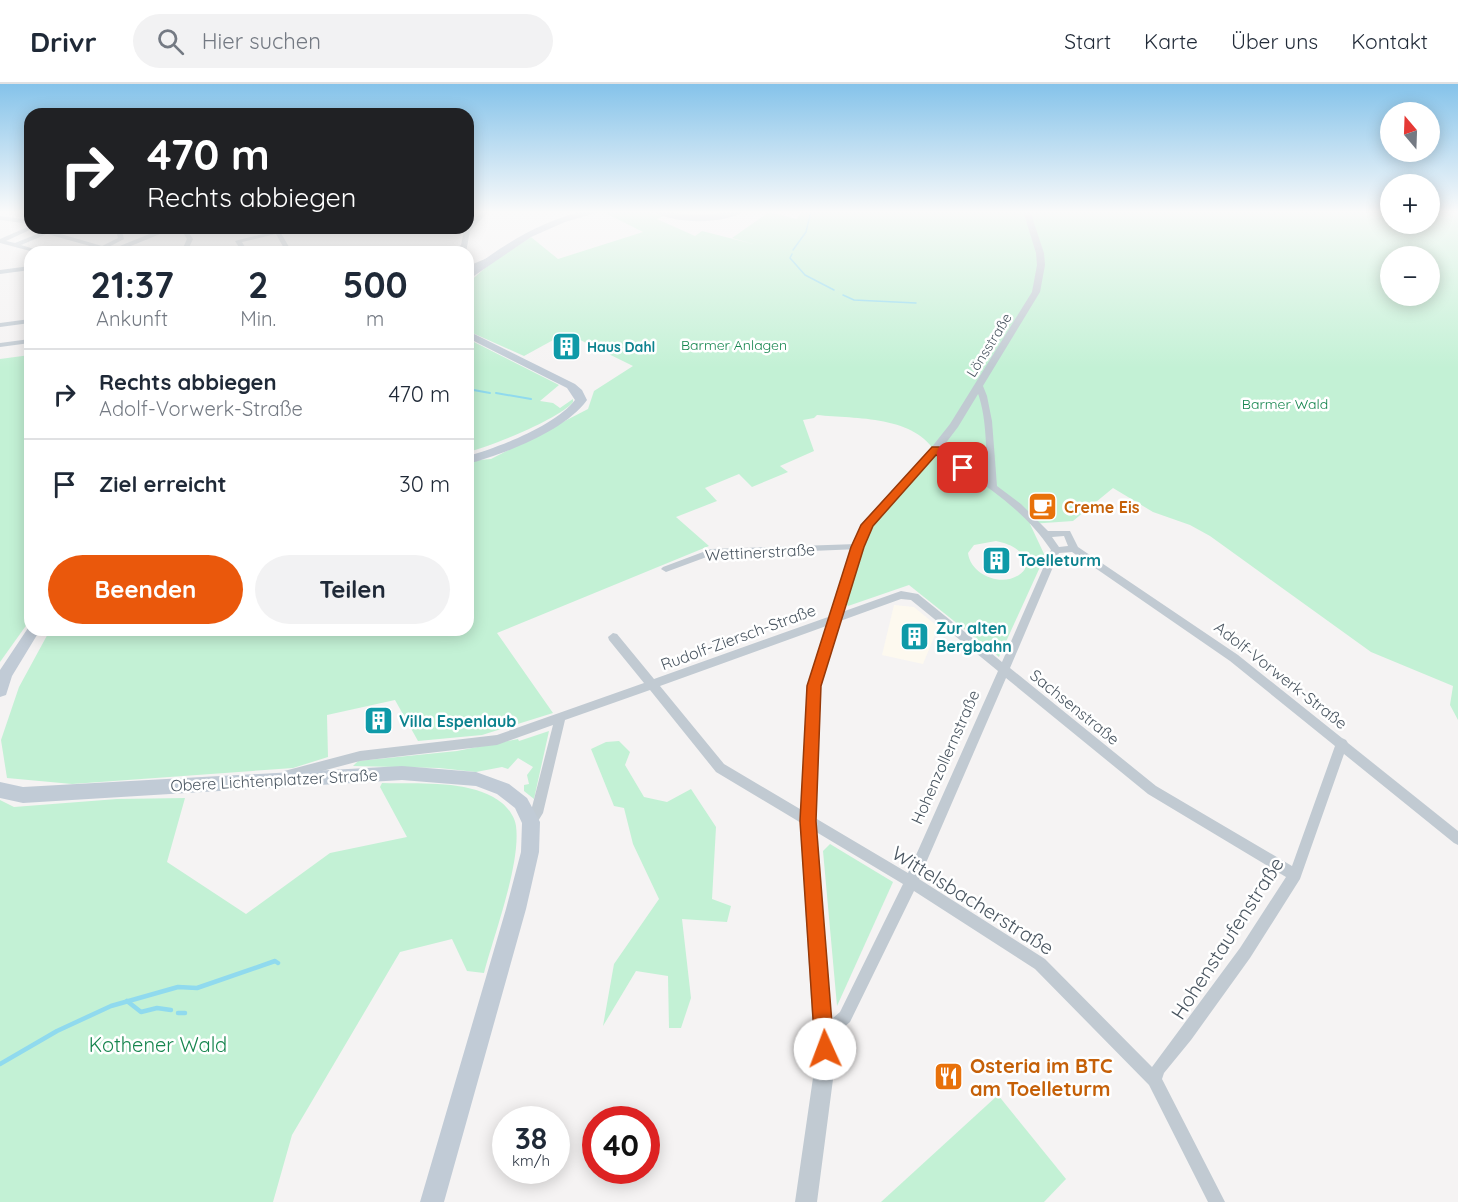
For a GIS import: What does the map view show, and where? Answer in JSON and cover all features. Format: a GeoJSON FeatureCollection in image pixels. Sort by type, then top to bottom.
{"type":"FeatureCollection","features":[{"type":"Feature","properties":{"kind":"main road"},"geometry":{"type":"LineString","coordinates":[[474,337],[571,386],[578,392],[581,400],[576,409],[488,455],[474,458]]}},
{"type":"Feature","properties":{"kind":"main road"},"geometry":{"type":"LineString","coordinates":[[0,691],[5,675],[29,636]]}},
{"type":"Feature","properties":{"kind":"main road","name":"Obere Lichtenplatzer Straße"},"geometry":{"type":"LineString","coordinates":[[0,790],[22,795],[402,773],[476,779],[513,795],[521,803],[531,822]]}},
{"type":"Feature","properties":{"kind":"main road"},"geometry":{"type":"LineString","coordinates":[[432,1202],[516,909],[530,852],[531,822]]}},
{"type":"Feature","properties":{"kind":"street","name":"Lönsstraße"},"geometry":{"type":"LineString","coordinates":[[936,450],[979,386],[1036,292],[1039,263]]}},
{"type":"Feature","properties":{"kind":"street"},"geometry":{"type":"LineString","coordinates":[[0,272],[24,269]]}},
{"type":"Feature","properties":{"kind":"street"},"geometry":{"type":"LineString","coordinates":[[0,326],[24,322]]}},
{"type":"Feature","properties":{"kind":"street"},"geometry":{"type":"LineString","coordinates":[[0,345],[24,342]]}},
{"type":"Feature","properties":{"kind":"street"},"geometry":{"type":"LineString","coordinates":[[979,386],[983,392],[987,419],[993,488]]}},
{"type":"Feature","properties":{"kind":"street"},"geometry":{"type":"LineString","coordinates":[[806,1202],[822,1095],[825,1034],[808,821],[814,686],[857,547],[867,525],[882,506],[936,450],[993,488],[1047,534],[1056,550],[1074,549]]}},
{"type":"Feature","properties":{"kind":"street","name":"Adolf-Vorwerk-Straße"},"geometry":{"type":"LineString","coordinates":[[1047,534],[1067,533],[1074,549],[1199,632],[1342,743],[1458,839]]}},
{"type":"Feature","properties":{"kind":"street","name":"Wettinerstraße"},"geometry":{"type":"LineString","coordinates":[[666,569],[711,552],[857,547]]}},
{"type":"Feature","properties":{"kind":"street","name":"Hohenzollernstraße"},"geometry":{"type":"LineString","coordinates":[[825,1034],[845,1017],[910,884],[1056,550]]}},
{"type":"Feature","properties":{"kind":"street","name":"Sachsenstraße"},"geometry":{"type":"LineString","coordinates":[[834,620],[901,595],[914,597],[1152,790],[1295,875]]}},
{"type":"Feature","properties":{"kind":"street","name":"Rudolf-Ziersch-Straße"},"geometry":{"type":"LineString","coordinates":[[273,779],[360,756],[497,740],[834,620]]}},
{"type":"Feature","properties":{"kind":"street","name":"Rudolf-Ziersch-Straße"},"geometry":{"type":"LineString","coordinates":[[613,637],[654,685]]}},
{"type":"Feature","properties":{"kind":"street","name":"Wittelsbacherstraße"},"geometry":{"type":"LineString","coordinates":[[654,685],[720,768],[910,884],[951,906],[1040,964],[1154,1080],[1217,1202]]}},
{"type":"Feature","properties":{"kind":"street"},"geometry":{"type":"LineString","coordinates":[[531,822],[537,813],[560,719]]}},
{"type":"Feature","properties":{"kind":"street","name":"Hohenstaufenstraße"},"geometry":{"type":"LineString","coordinates":[[1154,1080],[1159,1068],[1186,1035],[1245,953],[1295,875],[1342,743]]}},
{"type":"Feature","properties":{"kind":"shaded area"},"geometry":{"type":"Polygon","coordinates":[[[894,605],[914,607],[942,630],[937,630],[923,664],[882,655],[894,605]]]}},
{"type":"Feature","properties":{"kind":"green space","name":"Barmer Anlagen"},"geometry":{"type":"Polygon","coordinates":[[[491,263],[1380,263],[1380,306],[1440,306],[1440,263],[1458,263],[1458,720],[1450,705],[1453,686],[1371,652],[1210,536],[1190,525],[1153,512],[1113,488],[1073,521],[1030,524],[1045,556],[999,657],[909,585],[848,606],[846,603],[867,536],[876,521],[937,455],[915,432],[900,426],[867,419],[817,415],[814,418],[803,420],[814,451],[780,466],[788,472],[752,487],[739,474],[705,488],[717,501],[676,517],[709,546],[497,633],[553,713],[482,735],[418,741],[395,700],[327,715],[328,757],[293,768],[72,784],[7,778],[1,740],[19,687],[47,636],[474,636],[474,460],[491,459],[588,409],[594,391],[633,366],[566,333],[524,356],[474,334],[474,278],[491,263]],[[996,541],[974,545],[968,553],[971,562],[983,575],[1001,580],[1010,579],[1025,569],[1021,553],[1012,546],[996,541]]]}},
{"type":"Feature","properties":{"kind":"green space"},"geometry":{"type":"Polygon","coordinates":[[[474,342],[559,385],[540,401],[553,403],[560,408],[573,399],[566,409],[555,416],[474,450],[474,342]]]}},
{"type":"Feature","properties":{"kind":"green space"},"geometry":{"type":"Polygon","coordinates":[[[24,356],[24,628],[0,662],[0,359],[24,356]]]}},
{"type":"Feature","properties":{"kind":"green space"},"geometry":{"type":"Polygon","coordinates":[[[549,731],[534,799],[524,791],[524,785],[529,784],[527,775],[533,767],[518,758],[508,769],[502,767],[476,772],[439,768],[353,766],[358,761],[457,751],[518,739],[519,741],[549,731]]]}},
{"type":"Feature","properties":{"kind":"green space"},"geometry":{"type":"Polygon","coordinates":[[[619,741],[630,752],[625,765],[644,797],[667,802],[691,789],[716,827],[712,899],[731,906],[727,922],[682,919],[691,998],[681,1028],[669,1028],[668,976],[636,971],[603,1026],[614,964],[659,899],[633,844],[624,808],[614,806],[591,749],[606,742],[619,741]]]}},
{"type":"Feature","properties":{"kind":"green space","name":"Kothener Wald"},"geometry":{"type":"Polygon","coordinates":[[[382,783],[461,786],[490,795],[502,803],[513,816],[516,826],[515,859],[506,899],[484,973],[467,971],[452,939],[400,952],[292,1135],[273,1202],[0,1202],[0,800],[14,807],[117,799],[185,798],[167,862],[246,914],[330,853],[407,837],[380,787],[382,783]]]}},
{"type":"Feature","properties":{"kind":"green space"},"geometry":{"type":"Polygon","coordinates":[[[830,844],[893,882],[837,1006],[823,851],[830,844]]]}},
{"type":"Feature","properties":{"kind":"green space"},"geometry":{"type":"Polygon","coordinates":[[[998,1095],[1066,1179],[1044,1202],[881,1202],[998,1095]]]}},
{"type":"Feature","properties":{"kind":"waterway"},"geometry":{"type":"LineString","coordinates":[[795,263],[805,275],[834,290]]}},
{"type":"Feature","properties":{"kind":"waterway"},"geometry":{"type":"LineString","coordinates":[[843,295],[854,300],[916,303]]}},
{"type":"Feature","properties":{"kind":"waterway"},"geometry":{"type":"LineString","coordinates":[[474,390],[490,393]]}},
{"type":"Feature","properties":{"kind":"waterway"},"geometry":{"type":"LineString","coordinates":[[496,393],[531,399]]}},
{"type":"Feature","properties":{"kind":"waterway"},"geometry":{"type":"LineString","coordinates":[[127,1001],[178,987],[197,988],[275,961],[278,963]]}},
{"type":"Feature","properties":{"kind":"waterway"},"geometry":{"type":"LineString","coordinates":[[0,1064],[57,1031],[111,1006],[127,1001]]}},
{"type":"Feature","properties":{"kind":"waterway"},"geometry":{"type":"LineString","coordinates":[[127,1001],[141,1012],[157,1008],[171,1010]]}},
{"type":"Feature","properties":{"kind":"waterway"},"geometry":{"type":"LineString","coordinates":[[178,1013],[185,1013]]}},
{"type":"Feature","properties":{"kind":"place","name":"Haus Dahl"},"geometry":{"type":"Point","coordinates":[566,347]}},
{"type":"Feature","properties":{"kind":"place","name":"Creme Eis"},"geometry":{"type":"Point","coordinates":[1043,507]}},
{"type":"Feature","properties":{"kind":"place","name":"Toelleturm"},"geometry":{"type":"Point","coordinates":[997,560]}},
{"type":"Feature","properties":{"kind":"place","name":"Zur alten Bergbahn"},"geometry":{"type":"Point","coordinates":[915,637]}},
{"type":"Feature","properties":{"kind":"place","name":"Villa Espenlaub"},"geometry":{"type":"Point","coordinates":[378,721]}},
{"type":"Feature","properties":{"kind":"place","name":"Osteria im BTC am Toelleturm"},"geometry":{"type":"Point","coordinates":[949,1076]}},
{"type":"Feature","properties":{"kind":"route"},"geometry":{"type":"LineString","coordinates":[[825,1049],[808,821],[814,686],[857,547],[867,525],[882,506],[936,450],[963,468]]}},
{"type":"Feature","properties":{"kind":"park label","name":"Barmer Wald"},"geometry":{"type":"Point","coordinates":[1285,404]}}]}
